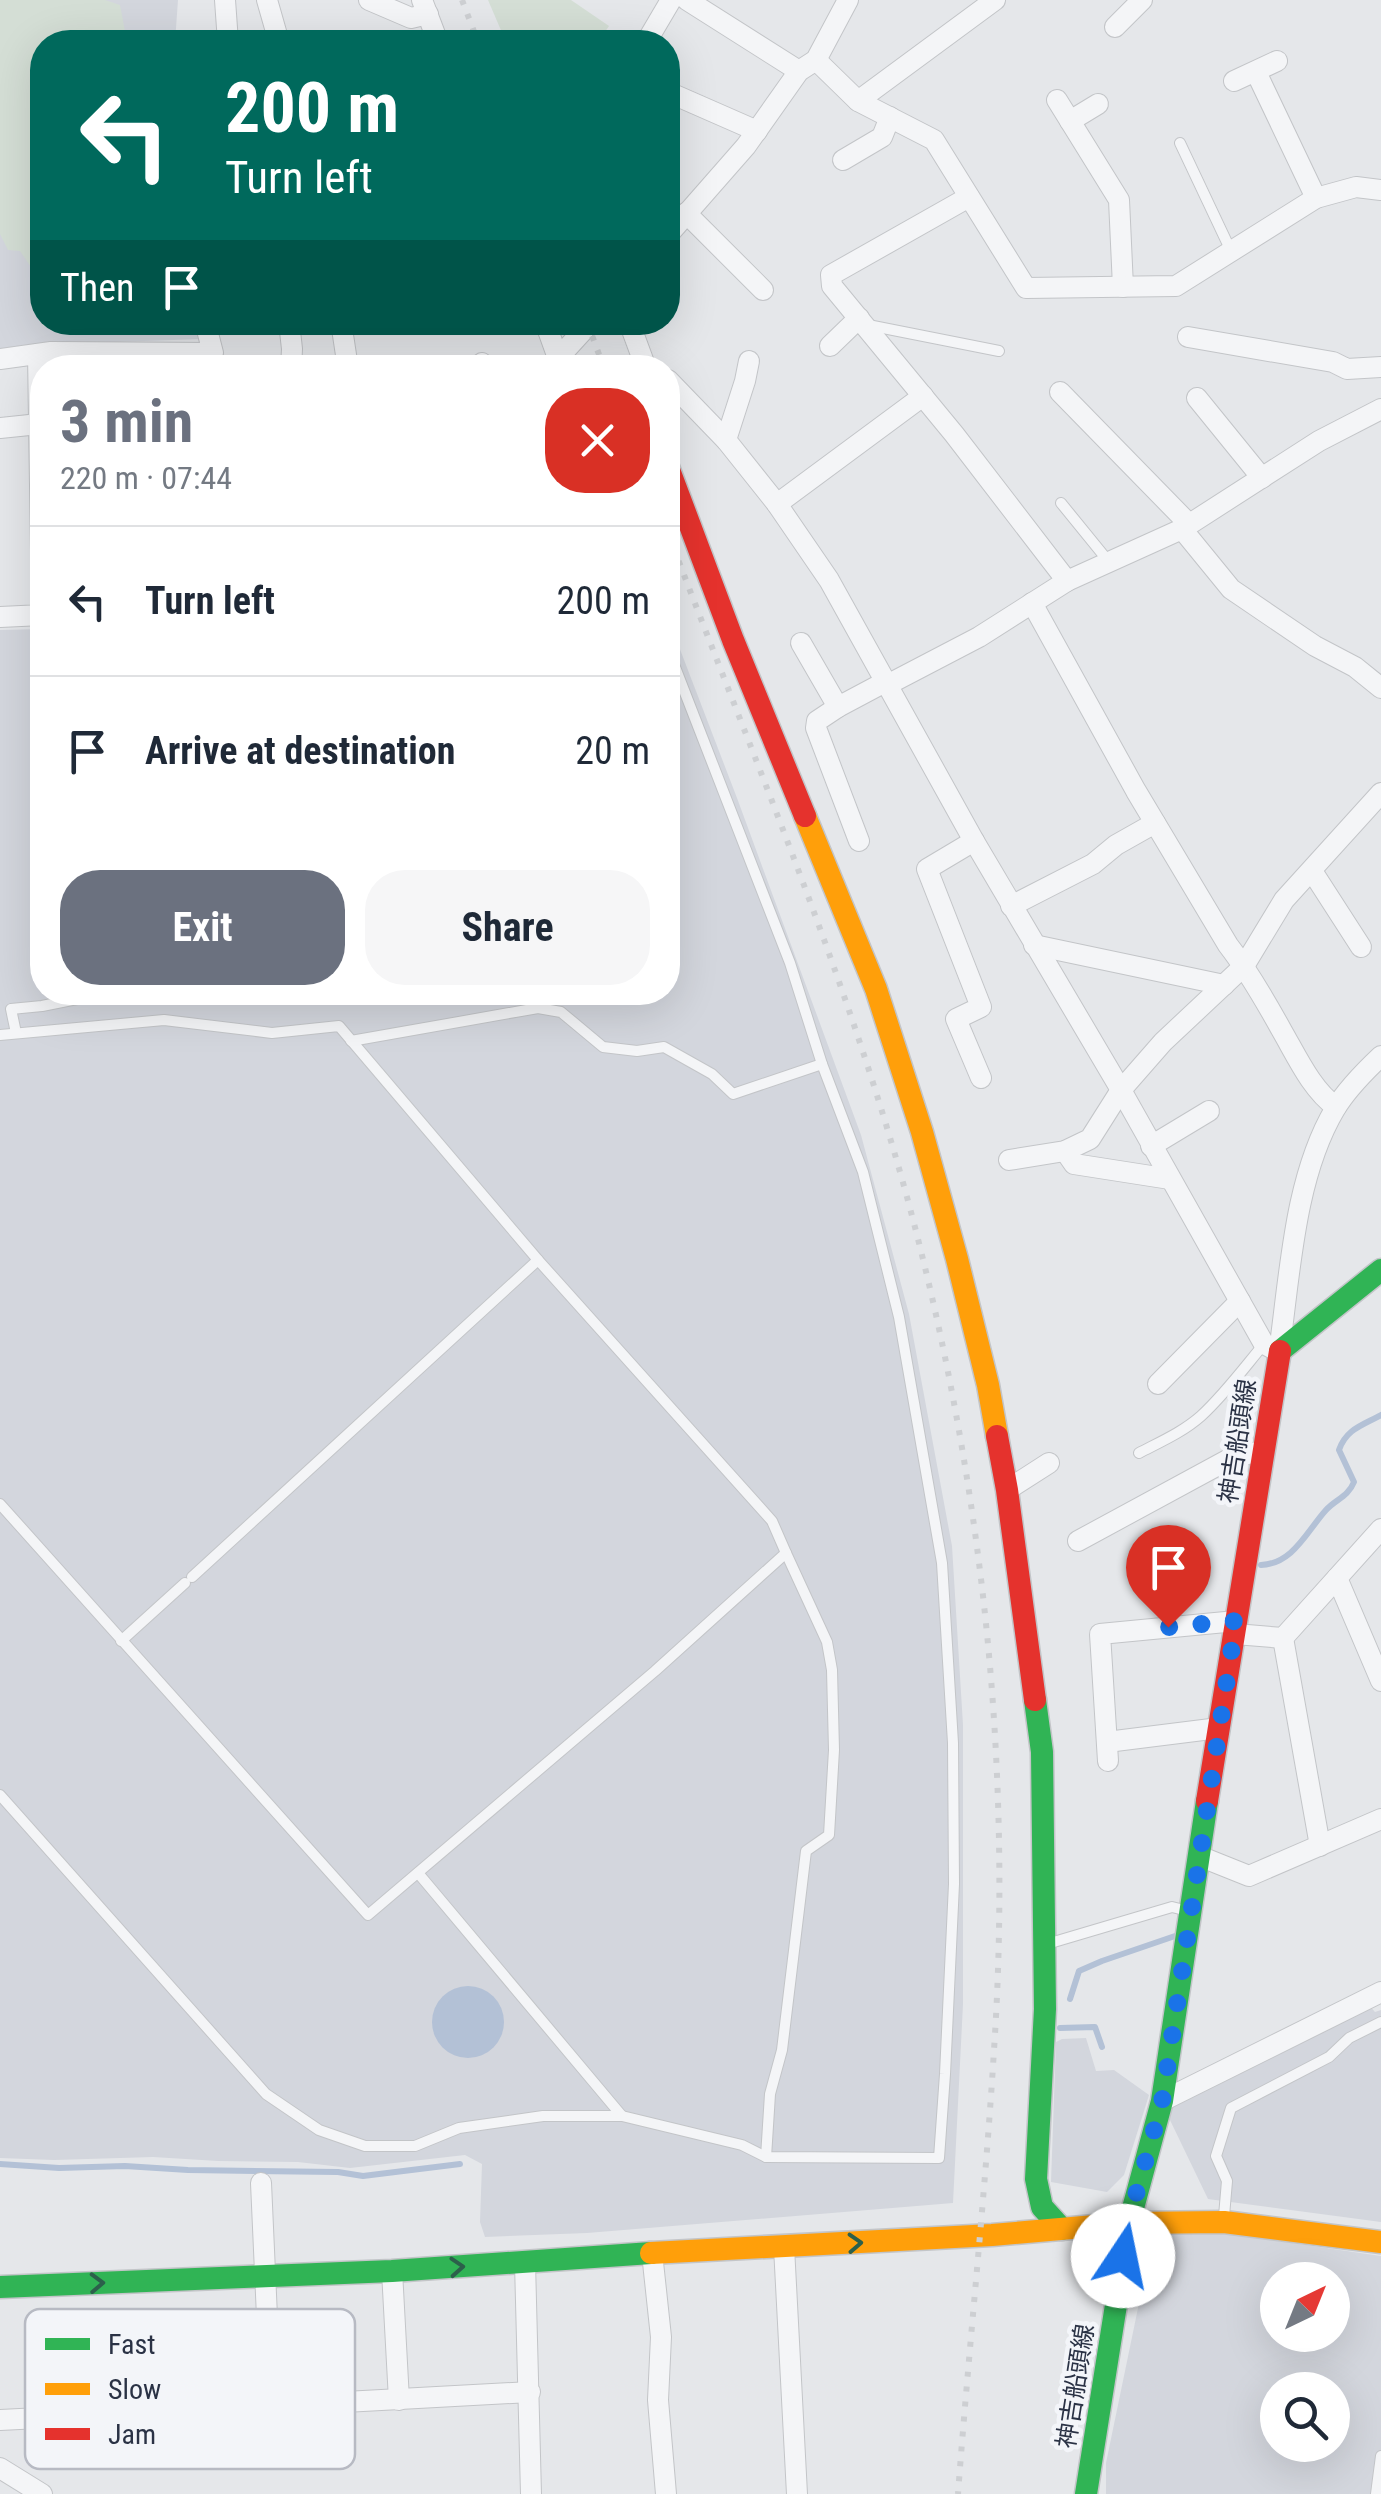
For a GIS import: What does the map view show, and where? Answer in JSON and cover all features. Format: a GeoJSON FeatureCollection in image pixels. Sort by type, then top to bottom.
{"type":"FeatureCollection","features":[{"type":"Feature","properties":{"kind":"street"},"geometry":{"type":"LineString","coordinates":[[225,0],[227,30]]}},
{"type":"Feature","properties":{"kind":"street"},"geometry":{"type":"LineString","coordinates":[[267,0],[276,30]]}},
{"type":"Feature","properties":{"kind":"street"},"geometry":{"type":"LineString","coordinates":[[370,0],[411,18],[425,7]]}},
{"type":"Feature","properties":{"kind":"street"},"geometry":{"type":"LineString","coordinates":[[653,30],[671,0]]}},
{"type":"Feature","properties":{"kind":"street"},"geometry":{"type":"LineString","coordinates":[[687,0],[808,65],[858,101],[934,140],[1026,288],[1176,286],[1316,198],[1356,187],[1381,190]]}},
{"type":"Feature","properties":{"kind":"street"},"geometry":{"type":"LineString","coordinates":[[680,220],[808,65],[848,0]]}},
{"type":"Feature","properties":{"kind":"street"},"geometry":{"type":"LineString","coordinates":[[858,101],[995,0]]}},
{"type":"Feature","properties":{"kind":"street"},"geometry":{"type":"LineString","coordinates":[[1114,27],[1142,0]]}},
{"type":"Feature","properties":{"kind":"street"},"geometry":{"type":"LineString","coordinates":[[1234,81],[1277,61]]}},
{"type":"Feature","properties":{"kind":"street"},"geometry":{"type":"LineString","coordinates":[[1256,72],[1316,198]]}},
{"type":"Feature","properties":{"kind":"street"},"geometry":{"type":"LineString","coordinates":[[680,97],[757,131]]}},
{"type":"Feature","properties":{"kind":"street"},"geometry":{"type":"LineString","coordinates":[[1057,100],[1119,200],[1123,287]]}},
{"type":"Feature","properties":{"kind":"street"},"geometry":{"type":"LineString","coordinates":[[1070,121],[1098,104]]}},
{"type":"Feature","properties":{"kind":"street"},"geometry":{"type":"LineString","coordinates":[[843,160],[882,138],[890,117]]}},
{"type":"Feature","properties":{"kind":"street"},"geometry":{"type":"LineString","coordinates":[[968,197],[831,275],[832,286],[1067,581]]}},
{"type":"Feature","properties":{"kind":"street"},"geometry":{"type":"LineString","coordinates":[[686,213],[763,290]]}},
{"type":"Feature","properties":{"kind":"street"},"geometry":{"type":"LineString","coordinates":[[830,346],[861,321]]}},
{"type":"Feature","properties":{"kind":"street"},"geometry":{"type":"LineString","coordinates":[[564,355],[580,335]]}},
{"type":"Feature","properties":{"kind":"street"},"geometry":{"type":"LineString","coordinates":[[1188,336],[1333,362],[1347,368],[1381,367]]}},
{"type":"Feature","properties":{"kind":"street"},"geometry":{"type":"LineString","coordinates":[[30,355],[105,355]]}},
{"type":"Feature","properties":{"kind":"street"},"geometry":{"type":"LineString","coordinates":[[0,359],[30,355]]}},
{"type":"Feature","properties":{"kind":"street"},"geometry":{"type":"LineString","coordinates":[[726,440],[748,361]]}},
{"type":"Feature","properties":{"kind":"street"},"geometry":{"type":"LineString","coordinates":[[680,392],[726,440],[777,504],[829,580],[974,842],[1121,1090],[1240,1302],[1271,1348]]}},
{"type":"Feature","properties":{"kind":"street"},"geometry":{"type":"LineString","coordinates":[[1060,392],[1186,526],[1231,588],[1315,646],[1355,666],[1381,688]]}},
{"type":"Feature","properties":{"kind":"street"},"geometry":{"type":"LineString","coordinates":[[777,504],[923,396]]}},
{"type":"Feature","properties":{"kind":"street"},"geometry":{"type":"LineString","coordinates":[[1197,398],[1262,478]]}},
{"type":"Feature","properties":{"kind":"street"},"geometry":{"type":"LineString","coordinates":[[859,841],[816,728],[818,722],[838,707],[979,637],[1067,581],[1186,526],[1319,441],[1381,409]]}},
{"type":"Feature","properties":{"kind":"street"},"geometry":{"type":"LineString","coordinates":[[0,428],[30,425]]}},
{"type":"Feature","properties":{"kind":"street"},"geometry":{"type":"LineString","coordinates":[[680,499],[733,640],[876,989],[922,1132],[988,1385],[1007,1490],[1042,1752],[1045,2009],[1036,2179],[1038,2202],[1062,2230]]}},
{"type":"Feature","properties":{"kind":"street"},"geometry":{"type":"LineString","coordinates":[[1032,603],[1228,945],[1302,1066],[1336,1108]]}},
{"type":"Feature","properties":{"kind":"street"},"geometry":{"type":"LineString","coordinates":[[0,617],[30,616]]}},
{"type":"Feature","properties":{"kind":"street"},"geometry":{"type":"LineString","coordinates":[[801,643],[838,707]]}},
{"type":"Feature","properties":{"kind":"street"},"geometry":{"type":"LineString","coordinates":[[1009,1160],[1066,1151],[1090,1139],[1121,1090],[1163,1042],[1244,966],[1284,900],[1379,797]]}},
{"type":"Feature","properties":{"kind":"street"},"geometry":{"type":"LineString","coordinates":[[1012,906],[1093,864],[1155,823]]}},
{"type":"Feature","properties":{"kind":"street"},"geometry":{"type":"LineString","coordinates":[[974,842],[927,869],[933,910],[980,1007],[956,1019],[981,1078]]}},
{"type":"Feature","properties":{"kind":"street"},"geometry":{"type":"LineString","coordinates":[[1312,871],[1361,947]]}},
{"type":"Feature","properties":{"kind":"street"},"geometry":{"type":"LineString","coordinates":[[1034,945],[1224,985]]}},
{"type":"Feature","properties":{"kind":"street"},"geometry":{"type":"LineString","coordinates":[[1271,1348],[1306,1184],[1320,1140],[1353,1084],[1381,1056]]}},
{"type":"Feature","properties":{"kind":"street"},"geometry":{"type":"LineString","coordinates":[[1152,1146],[1209,1111]]}},
{"type":"Feature","properties":{"kind":"street"},"geometry":{"type":"LineString","coordinates":[[1066,1151],[1074,1164],[1170,1179]]}},
{"type":"Feature","properties":{"kind":"street","name":"神吉船頭線"},"geometry":{"type":"LineString","coordinates":[[1086,2494],[1128,2223],[1162,2102],[1263,1451],[1271,1348],[1381,1270]]}},
{"type":"Feature","properties":{"kind":"street"},"geometry":{"type":"LineString","coordinates":[[1158,1384],[1240,1302]]}},
{"type":"Feature","properties":{"kind":"street"},"geometry":{"type":"LineString","coordinates":[[1078,1541],[1233,1457],[1263,1451]]}},
{"type":"Feature","properties":{"kind":"street"},"geometry":{"type":"LineString","coordinates":[[1007,1490],[1049,1463]]}},
{"type":"Feature","properties":{"kind":"street"},"geometry":{"type":"LineString","coordinates":[[1283,1638],[1381,1529]]}},
{"type":"Feature","properties":{"kind":"street"},"geometry":{"type":"LineString","coordinates":[[1338,1578],[1381,1682]]}},
{"type":"Feature","properties":{"kind":"street"},"geometry":{"type":"LineString","coordinates":[[1219,1728],[1107,1751],[1100,1634],[1235,1627],[1283,1638]]}},
{"type":"Feature","properties":{"kind":"street"},"geometry":{"type":"LineString","coordinates":[[1283,1638],[1320,1846]]}},
{"type":"Feature","properties":{"kind":"street"},"geometry":{"type":"LineString","coordinates":[[1199,1856],[1249,1876],[1381,1819]]}},
{"type":"Feature","properties":{"kind":"street"},"geometry":{"type":"LineString","coordinates":[[1162,2102],[1381,1992]]}},
{"type":"Feature","properties":{"kind":"street"},"geometry":{"type":"LineString","coordinates":[[260,2183],[265,2309]]}},
{"type":"Feature","properties":{"kind":"street"},"geometry":{"type":"LineString","coordinates":[[0,2287],[392,2271],[1128,2223],[1224,2222],[1381,2242]]}},
{"type":"Feature","properties":{"kind":"street"},"geometry":{"type":"LineString","coordinates":[[784,2247],[797,2494]]}},
{"type":"Feature","properties":{"kind":"street"},"geometry":{"type":"LineString","coordinates":[[652,2253],[661,2338],[658,2400],[666,2494]]}},
{"type":"Feature","properties":{"kind":"street"},"geometry":{"type":"LineString","coordinates":[[525,2263],[532,2494]]}},
{"type":"Feature","properties":{"kind":"street"},"geometry":{"type":"LineString","coordinates":[[392,2271],[400,2400]]}},
{"type":"Feature","properties":{"kind":"street"},"geometry":{"type":"LineString","coordinates":[[355,2402],[530,2392]]}},
{"type":"Feature","properties":{"kind":"street"},"geometry":{"type":"LineString","coordinates":[[0,2420],[25,2419]]}},
{"type":"Feature","properties":{"kind":"street"},"geometry":{"type":"LineString","coordinates":[[0,2468],[42,2494]]}},
{"type":"Feature","properties":{"kind":"lane"},"geometry":{"type":"LineString","coordinates":[[1180,143],[1231,252]]}},
{"type":"Feature","properties":{"kind":"lane"},"geometry":{"type":"LineString","coordinates":[[861,321],[999,352]]}},
{"type":"Feature","properties":{"kind":"lane"},"geometry":{"type":"LineString","coordinates":[[1061,503],[1109,562]]}},
{"type":"Feature","properties":{"kind":"lane"},"geometry":{"type":"LineString","coordinates":[[0,1795],[266,2094],[319,2130],[365,2146],[415,2146],[459,2128],[542,2116],[622,2116],[742,2145],[766,2157],[938,2158],[954,1884],[954,1743],[942,1563],[899,1317],[863,1172],[822,1064],[790,962],[680,680]]}},
{"type":"Feature","properties":{"kind":"lane"},"geometry":{"type":"LineString","coordinates":[[16,1033],[11,1009],[47,1005]]}},
{"type":"Feature","properties":{"kind":"lane"},"geometry":{"type":"LineString","coordinates":[[351,1041],[538,1008],[561,1012],[603,1047],[636,1051],[664,1046],[712,1074],[732,1094],[822,1064]]}},
{"type":"Feature","properties":{"kind":"lane"},"geometry":{"type":"LineString","coordinates":[[0,1035],[164,1020],[272,1034],[339,1026],[538,1260],[772,1521],[827,1642],[832,1670],[834,1750],[829,1835],[806,1851],[782,2050],[770,2094],[766,2157]]}},
{"type":"Feature","properties":{"kind":"lane"},"geometry":{"type":"LineString","coordinates":[[121,1641],[538,1260]]}},
{"type":"Feature","properties":{"kind":"lane"},"geometry":{"type":"LineString","coordinates":[[1139,1453],[1200,1417],[1271,1348]]}},
{"type":"Feature","properties":{"kind":"lane"},"geometry":{"type":"LineString","coordinates":[[0,1504],[368,1915],[656,1672],[786,1553]]}},
{"type":"Feature","properties":{"kind":"lane"},"geometry":{"type":"LineString","coordinates":[[418,1873],[622,2116]]}},
{"type":"Feature","properties":{"kind":"lane"},"geometry":{"type":"LineString","coordinates":[[1045,1945],[1172,1906],[1190,1912]]}},
{"type":"Feature","properties":{"kind":"lane"},"geometry":{"type":"LineString","coordinates":[[1224,2222],[1227,2180],[1216,2156],[1231,2108],[1329,2057],[1349,2038],[1381,2022]]}},
{"type":"Feature","properties":{"kind":"lane"},"geometry":{"type":"LineString","coordinates":[[1376,2494],[1381,2456]]}},
{"type":"Feature","properties":{"kind":"shaded area"},"geometry":{"type":"Polygon","coordinates":[[[0,0],[178,0],[176,30],[30,30],[30,335],[201,335],[202,339],[30,345],[0,355],[0,0]]]}},
{"type":"Feature","properties":{"kind":"shaded area"},"geometry":{"type":"Polygon","coordinates":[[[0,0],[105,0],[120,5],[125,30],[30,30],[30,266],[20,251],[8,250],[0,234],[0,0]]]}},
{"type":"Feature","properties":{"kind":"shaded area"},"geometry":{"type":"Polygon","coordinates":[[[488,0],[571,0],[609,26],[606,30],[501,30],[488,0]]]}},
{"type":"Feature","properties":{"kind":"shaded area"},"geometry":{"type":"Polygon","coordinates":[[[30,629],[30,1005],[680,1005],[680,649],[861,1135],[909,1314],[952,1546],[963,1725],[963,2004],[953,2203],[587,2233],[485,2237],[480,2222],[482,2164],[465,2155],[350,2168],[298,2162],[153,2157],[0,2158],[0,630],[30,629]]]}},
{"type":"Feature","properties":{"kind":"shaded area"},"geometry":{"type":"Polygon","coordinates":[[[1369,2005],[1375,2012],[1381,2010],[1381,2222],[1208,2199],[1169,2118],[1173,2103],[1369,2005]]]}},
{"type":"Feature","properties":{"kind":"shaded area"},"geometry":{"type":"Polygon","coordinates":[[[1086,2038],[1096,2071],[1114,2070],[1149,2095],[1124,2175],[1107,2192],[1051,2182],[1056,2042],[1086,2038]]]}},
{"type":"Feature","properties":{"kind":"shaded area"},"geometry":{"type":"Polygon","coordinates":[[[1172,2232],[1230,2234],[1381,2256],[1381,2494],[1106,2494],[1106,2463],[1150,2250],[1173,2243],[1172,2232]]]}},
{"type":"Feature","properties":{"kind":"water"},"geometry":{"type":"Polygon","coordinates":[[[468,1986],[493,1997],[504,2022],[493,2047],[468,2058],[443,2047],[432,2022],[443,1997],[468,1986]]]}},
{"type":"Feature","properties":{"kind":"waterway"},"geometry":{"type":"LineString","coordinates":[[1261,1565],[1291,1553],[1326,1510],[1349,1491],[1354,1482],[1339,1450],[1351,1432],[1381,1415]]}},
{"type":"Feature","properties":{"kind":"waterway"},"geometry":{"type":"LineString","coordinates":[[1070,1999],[1079,1971],[1175,1936]]}},
{"type":"Feature","properties":{"kind":"waterway"},"geometry":{"type":"LineString","coordinates":[[1060,2028],[1095,2027],[1102,2047]]}},
{"type":"Feature","properties":{"kind":"waterway"},"geometry":{"type":"LineString","coordinates":[[0,2164],[338,2172],[363,2176],[460,2164]]}},
{"type":"Feature","properties":{"kind":"railway"},"geometry":{"type":"LineString","coordinates":[[462,0],[473,30]]}},
{"type":"Feature","properties":{"kind":"railway"},"geometry":{"type":"LineString","coordinates":[[592,335],[599,355]]}},
{"type":"Feature","properties":{"kind":"railway"},"geometry":{"type":"LineString","coordinates":[[680,564],[822,934],[877,1097],[928,1282],[969,1491],[993,1709],[999,1937],[990,2106],[958,2494]]}},
{"type":"Feature","properties":{"kind":"traffic: fast"},"geometry":{"type":"LineString","coordinates":[[1280,1351],[1381,1270]]}},
{"type":"Feature","properties":{"kind":"traffic: fast"},"geometry":{"type":"LineString","coordinates":[[1035,1700],[1042,1752],[1045,2009],[1036,2179],[1042,2207],[1062,2229]]}},
{"type":"Feature","properties":{"kind":"traffic: fast"},"geometry":{"type":"LineString","coordinates":[[1086,2494],[1129,2223],[1162,2101],[1207,1801]]}},
{"type":"Feature","properties":{"kind":"traffic: fast"},"geometry":{"type":"LineString","coordinates":[[0,2287],[392,2271],[651,2253]]}},
{"type":"Feature","properties":{"kind":"traffic: slow"},"geometry":{"type":"LineString","coordinates":[[805,816],[876,989],[922,1132],[957,1259],[997,1436]]}},
{"type":"Feature","properties":{"kind":"traffic: slow"},"geometry":{"type":"LineString","coordinates":[[651,2253],[992,2235],[1129,2223],[1224,2222],[1381,2242]]}},
{"type":"Feature","properties":{"kind":"traffic: jam"},"geometry":{"type":"LineString","coordinates":[[680,499],[805,816]]}},
{"type":"Feature","properties":{"kind":"traffic: jam"},"geometry":{"type":"LineString","coordinates":[[1207,1801],[1280,1351]]}},
{"type":"Feature","properties":{"kind":"traffic: jam"},"geometry":{"type":"LineString","coordinates":[[997,1436],[1035,1700]]}},
{"type":"Feature","properties":{"kind":"route"},"geometry":{"type":"LineString","coordinates":[[1123,2256],[1128,2223],[1162,2102],[1236,1621],[1168,1627]]}}]}
